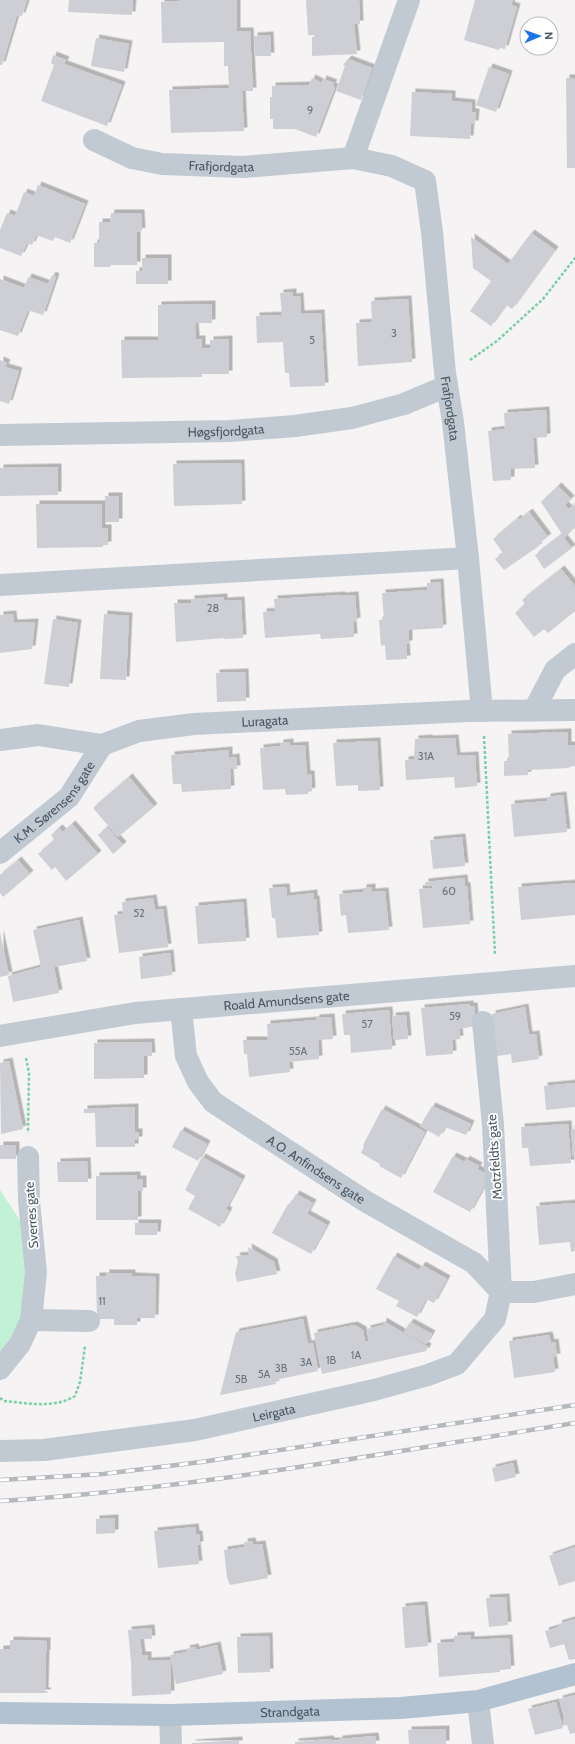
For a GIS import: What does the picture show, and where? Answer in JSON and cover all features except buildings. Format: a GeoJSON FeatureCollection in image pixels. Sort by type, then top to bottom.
{"type":"FeatureCollection","features":[{"type":"Feature","properties":{"kind":"main road","name":"Strandgata"},"geometry":{"type":"LineString","coordinates":[[0,1713],[170,1715],[394,1709],[478,1701],[575,1674]]}},
{"type":"Feature","properties":{"kind":"street"},"geometry":{"type":"LineString","coordinates":[[354,158],[409,0]]}},
{"type":"Feature","properties":{"kind":"street","name":"Frafjordgata"},"geometry":{"type":"LineString","coordinates":[[94,140],[132,158],[162,164],[243,167],[354,158],[392,166],[425,181],[432,232],[446,380],[453,422],[468,558],[482,711]]}},
{"type":"Feature","properties":{"kind":"street","name":"Høgsfjordgata"},"geometry":{"type":"LineString","coordinates":[[0,435],[230,431],[295,426],[367,414],[404,404],[446,380]]}},
{"type":"Feature","properties":{"kind":"street"},"geometry":{"type":"LineString","coordinates":[[0,585],[468,558]]}},
{"type":"Feature","properties":{"kind":"street"},"geometry":{"type":"LineString","coordinates":[[534,710],[555,670],[575,654]]}},
{"type":"Feature","properties":{"kind":"street","name":"Luragata"},"geometry":{"type":"LineString","coordinates":[[0,740],[38,736],[102,745],[139,731],[194,724],[482,711],[575,710]]}},
{"type":"Feature","properties":{"kind":"street","name":"K.M. Sørensens gate"},"geometry":{"type":"LineString","coordinates":[[0,853],[70,797],[102,745]]}},
{"type":"Feature","properties":{"kind":"street","name":"Roald Amundsens gate"},"geometry":{"type":"LineString","coordinates":[[0,1036],[135,1013],[575,976]]}},
{"type":"Feature","properties":{"kind":"street","name":"A.O. Anfindsens gate"},"geometry":{"type":"LineString","coordinates":[[181,1009],[186,1056],[198,1082],[213,1102],[365,1201],[474,1263],[501,1292]]}},
{"type":"Feature","properties":{"kind":"street","name":"Motzfeldts gate"},"geometry":{"type":"LineString","coordinates":[[483,1022],[493,1125],[501,1292]]}},
{"type":"Feature","properties":{"kind":"street","name":"Sverres gate"},"geometry":{"type":"LineString","coordinates":[[0,1369],[20,1344],[31,1320],[36,1272],[29,1201],[28,1157]]}},
{"type":"Feature","properties":{"kind":"street"},"geometry":{"type":"LineString","coordinates":[[501,1292],[534,1292],[575,1284]]}},
{"type":"Feature","properties":{"kind":"street","name":"Leirgata"},"geometry":{"type":"LineString","coordinates":[[0,1451],[44,1450],[195,1430],[374,1390],[428,1376],[457,1364],[496,1319],[501,1292]]}},
{"type":"Feature","properties":{"kind":"street"},"geometry":{"type":"LineString","coordinates":[[31,1320],[89,1321]]}},
{"type":"Feature","properties":{"kind":"street"},"geometry":{"type":"LineString","coordinates":[[478,1701],[483,1744]]}},
{"type":"Feature","properties":{"kind":"street"},"geometry":{"type":"LineString","coordinates":[[170,1715],[171,1744]]}},
{"type":"Feature","properties":{"kind":"path"},"geometry":{"type":"LineString","coordinates":[[446,380],[522,320],[543,299],[575,258]]}},
{"type":"Feature","properties":{"kind":"path"},"geometry":{"type":"LineString","coordinates":[[482,711],[495,955]]}},
{"type":"Feature","properties":{"kind":"path"},"geometry":{"type":"LineString","coordinates":[[25,1051],[29,1073],[28,1157]]}},
{"type":"Feature","properties":{"kind":"path"},"geometry":{"type":"LineString","coordinates":[[0,1398],[4,1401],[49,1404],[68,1400],[76,1396],[80,1382],[89,1321]]}},
{"type":"Feature","properties":{"kind":"green space"},"geometry":{"type":"Polygon","coordinates":[[[0,1190],[23,1225],[27,1266],[21,1323],[0,1357],[0,1190]]]}},
{"type":"Feature","properties":{"kind":"railway"},"geometry":{"type":"LineString","coordinates":[[0,1480],[103,1474],[201,1462],[575,1405]]}},
{"type":"Feature","properties":{"kind":"railway"},"geometry":{"type":"LineString","coordinates":[[0,1501],[144,1488],[216,1479],[360,1458],[575,1423]]}}]}
